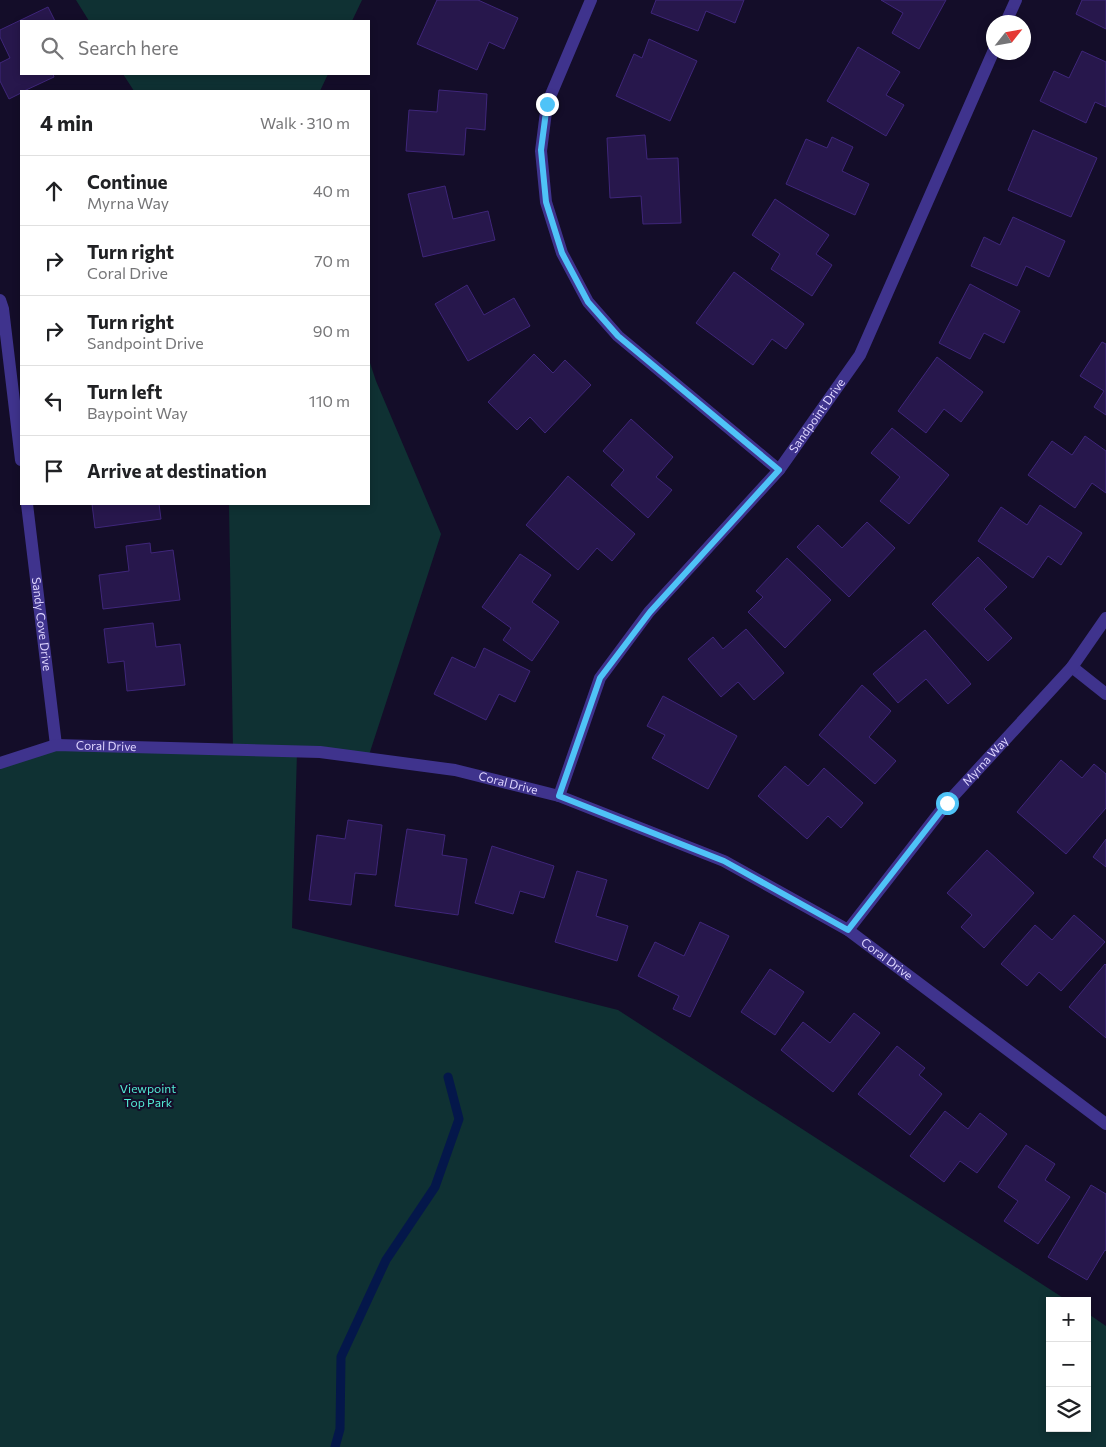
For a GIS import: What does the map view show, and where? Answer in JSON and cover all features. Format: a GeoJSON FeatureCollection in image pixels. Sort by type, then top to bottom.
{"type":"FeatureCollection","features":[{"type":"Feature","properties":{"kind":"street"},"geometry":{"type":"LineString","coordinates":[[591,0],[547,104],[541,150],[546,202],[562,253],[588,302],[618,336],[779,470]]}},
{"type":"Feature","properties":{"kind":"street"},"geometry":{"type":"LineString","coordinates":[[1009,15],[1016,0]]}},
{"type":"Feature","properties":{"kind":"street","name":"Sandpoint Drive"},"geometry":{"type":"LineString","coordinates":[[559,796],[600,678],[650,612],[779,470],[860,355],[990,60]]}},
{"type":"Feature","properties":{"kind":"street"},"geometry":{"type":"LineString","coordinates":[[0,300],[3,310],[20,452]]}},
{"type":"Feature","properties":{"kind":"street","name":"Sandy Cove Drive"},"geometry":{"type":"LineString","coordinates":[[27,505],[56,745]]}},
{"type":"Feature","properties":{"kind":"street","name":"Myrna Way"},"geometry":{"type":"LineString","coordinates":[[848,930],[947,803],[1072,667],[1106,618]]}},
{"type":"Feature","properties":{"kind":"street"},"geometry":{"type":"LineString","coordinates":[[1072,667],[1106,694]]}},
{"type":"Feature","properties":{"kind":"street","name":"Coral Drive"},"geometry":{"type":"LineString","coordinates":[[0,763],[56,745],[320,752],[455,770],[559,796],[724,861],[848,930],[1106,1124]]}},
{"type":"Feature","properties":{"kind":"green space"},"geometry":{"type":"Polygon","coordinates":[[[76,0],[362,0],[352,20],[88,20],[76,0]]]}},
{"type":"Feature","properties":{"kind":"green space"},"geometry":{"type":"Polygon","coordinates":[[[124,75],[328,75],[320,90],[133,90],[124,75]]]}},
{"type":"Feature","properties":{"kind":"green space","name":"Viewpoint Top Park"},"geometry":{"type":"Polygon","coordinates":[[[370,363],[441,534],[368,758],[297,752],[292,928],[618,1010],[1062,1297],[1046,1297],[1046,1432],[1091,1432],[1091,1316],[1106,1326],[1106,1447],[0,1447],[0,763],[56,745],[233,750],[229,505],[370,505],[370,363]]]}},
{"type":"Feature","properties":{"kind":"building"},"geometry":{"type":"Polygon","coordinates":[[[437,0],[478,0],[518,18],[504,49],[489,42],[477,70],[417,44],[437,0]]]}},
{"type":"Feature","properties":{"kind":"building"},"geometry":{"type":"Polygon","coordinates":[[[656,0],[744,0],[735,23],[706,11],[698,31],[651,13],[656,0]]]}},
{"type":"Feature","properties":{"kind":"building"},"geometry":{"type":"Polygon","coordinates":[[[881,0],[946,0],[919,49],[892,33],[903,13],[881,0]]]}},
{"type":"Feature","properties":{"kind":"building"},"geometry":{"type":"Polygon","coordinates":[[[1082,0],[1106,0],[1106,29],[1076,14],[1082,0]]]}},
{"type":"Feature","properties":{"kind":"building"},"geometry":{"type":"Polygon","coordinates":[[[48,7],[54,20],[21,20],[48,7]]]}},
{"type":"Feature","properties":{"kind":"building"},"geometry":{"type":"Polygon","coordinates":[[[20,20],[20,75],[53,75],[54,77],[26,90],[20,90],[20,94],[9,99],[0,81],[0,63],[10,58],[0,37],[0,30],[20,20]]]}},
{"type":"Feature","properties":{"kind":"building"},"geometry":{"type":"Polygon","coordinates":[[[649,39],[697,61],[670,121],[616,96],[634,54],[642,58],[649,39]]]}},
{"type":"Feature","properties":{"kind":"building"},"geometry":{"type":"Polygon","coordinates":[[[858,47],[900,72],[886,95],[904,105],[886,136],[827,101],[858,47]]]}},
{"type":"Feature","properties":{"kind":"building"},"geometry":{"type":"Polygon","coordinates":[[[1082,51],[1106,62],[1106,107],[1095,102],[1086,123],[1040,101],[1054,71],[1069,78],[1082,51]]]}},
{"type":"Feature","properties":{"kind":"building"},"geometry":{"type":"Polygon","coordinates":[[[439,90],[487,94],[485,130],[466,128],[464,155],[406,151],[409,110],[437,112],[439,90]]]}},
{"type":"Feature","properties":{"kind":"building"},"geometry":{"type":"Polygon","coordinates":[[[1033,130],[1097,158],[1071,217],[1008,190],[1033,130]]]}},
{"type":"Feature","properties":{"kind":"building"},"geometry":{"type":"Polygon","coordinates":[[[645,135],[647,159],[678,158],[681,223],[643,224],[641,196],[610,198],[607,138],[645,135]]]}},
{"type":"Feature","properties":{"kind":"building"},"geometry":{"type":"Polygon","coordinates":[[[832,137],[853,147],[842,171],[869,184],[855,215],[786,184],[806,139],[827,148],[832,137]]]}},
{"type":"Feature","properties":{"kind":"building"},"geometry":{"type":"Polygon","coordinates":[[[445,186],[453,219],[488,211],[495,240],[423,257],[408,194],[445,186]]]}},
{"type":"Feature","properties":{"kind":"building"},"geometry":{"type":"Polygon","coordinates":[[[775,199],[829,235],[816,254],[832,265],[812,296],[771,269],[780,254],[752,235],[775,199]]]}},
{"type":"Feature","properties":{"kind":"building"},"geometry":{"type":"Polygon","coordinates":[[[1013,217],[1065,241],[1049,277],[1026,266],[1017,286],[971,266],[984,237],[1000,245],[1013,217]]]}},
{"type":"Feature","properties":{"kind":"building"},"geometry":{"type":"Polygon","coordinates":[[[734,272],[804,324],[786,349],[772,339],[753,365],[696,323],[734,272]]]}},
{"type":"Feature","properties":{"kind":"building"},"geometry":{"type":"Polygon","coordinates":[[[970,284],[1020,311],[1004,343],[984,333],[970,359],[939,343],[970,284]]]}},
{"type":"Feature","properties":{"kind":"building"},"geometry":{"type":"Polygon","coordinates":[[[467,285],[484,315],[514,298],[530,326],[468,361],[435,304],[467,285]]]}},
{"type":"Feature","properties":{"kind":"building"},"geometry":{"type":"Polygon","coordinates":[[[1102,342],[1106,344],[1106,415],[1094,407],[1104,391],[1080,376],[1102,342]]]}},
{"type":"Feature","properties":{"kind":"building"},"geometry":{"type":"Polygon","coordinates":[[[534,354],[553,373],[565,360],[591,385],[545,433],[530,417],[517,430],[488,402],[534,354]]]}},
{"type":"Feature","properties":{"kind":"building"},"geometry":{"type":"Polygon","coordinates":[[[937,357],[983,392],[961,422],[944,409],[926,433],[898,411],[937,357]]]}},
{"type":"Feature","properties":{"kind":"building"},"geometry":{"type":"Polygon","coordinates":[[[631,419],[673,457],[656,477],[672,490],[648,518],[611,485],[624,470],[603,451],[631,419]]]}},
{"type":"Feature","properties":{"kind":"building"},"geometry":{"type":"Polygon","coordinates":[[[892,428],[949,475],[909,524],[880,501],[900,477],[871,453],[892,428]]]}},
{"type":"Feature","properties":{"kind":"building"},"geometry":{"type":"Polygon","coordinates":[[[1085,436],[1106,451],[1106,493],[1092,483],[1075,508],[1028,475],[1052,441],[1072,455],[1085,436]]]}},
{"type":"Feature","properties":{"kind":"building"},"geometry":{"type":"Polygon","coordinates":[[[568,476],[635,534],[612,561],[597,548],[578,570],[526,525],[568,476]]]}},
{"type":"Feature","properties":{"kind":"building"},"geometry":{"type":"Polygon","coordinates":[[[92,505],[159,505],[161,519],[95,528],[92,505]]]}},
{"type":"Feature","properties":{"kind":"building"},"geometry":{"type":"Polygon","coordinates":[[[1040,505],[1082,533],[1061,565],[1048,556],[1033,578],[978,541],[1001,507],[1027,525],[1040,505]]]}},
{"type":"Feature","properties":{"kind":"building"},"geometry":{"type":"Polygon","coordinates":[[[867,522],[895,548],[849,597],[797,547],[818,525],[842,548],[867,522]]]}},
{"type":"Feature","properties":{"kind":"building"},"geometry":{"type":"Polygon","coordinates":[[[150,543],[151,553],[173,550],[180,600],[103,609],[99,575],[129,571],[126,546],[150,543]]]}},
{"type":"Feature","properties":{"kind":"building"},"geometry":{"type":"Polygon","coordinates":[[[520,554],[551,575],[532,602],[559,622],[532,661],[503,640],[511,628],[482,607],[520,554]]]}},
{"type":"Feature","properties":{"kind":"building"},"geometry":{"type":"Polygon","coordinates":[[[978,557],[1007,587],[984,609],[1012,638],[988,661],[932,604],[978,557]]]}},
{"type":"Feature","properties":{"kind":"building"},"geometry":{"type":"Polygon","coordinates":[[[787,558],[831,600],[785,648],[748,612],[763,597],[756,591],[787,558]]]}},
{"type":"Feature","properties":{"kind":"building"},"geometry":{"type":"Polygon","coordinates":[[[153,623],[156,647],[180,644],[185,685],[127,691],[124,661],[108,663],[104,629],[153,623]]]}},
{"type":"Feature","properties":{"kind":"building"},"geometry":{"type":"Polygon","coordinates":[[[746,629],[784,673],[754,700],[738,682],[721,697],[688,659],[713,637],[723,649],[746,629]]]}},
{"type":"Feature","properties":{"kind":"building"},"geometry":{"type":"Polygon","coordinates":[[[925,630],[971,684],[948,704],[926,679],[898,703],[873,674],[925,630]]]}},
{"type":"Feature","properties":{"kind":"building"},"geometry":{"type":"Polygon","coordinates":[[[484,648],[530,671],[515,702],[499,694],[486,720],[434,694],[452,657],[475,668],[484,648]]]}},
{"type":"Feature","properties":{"kind":"building"},"geometry":{"type":"Polygon","coordinates":[[[862,685],[891,711],[869,737],[896,761],[875,784],[819,735],[862,685]]]}},
{"type":"Feature","properties":{"kind":"building"},"geometry":{"type":"Polygon","coordinates":[[[663,696],[737,736],[708,789],[652,758],[665,735],[647,726],[663,696]]]}},
{"type":"Feature","properties":{"kind":"building"},"geometry":{"type":"Polygon","coordinates":[[[1061,760],[1082,778],[1094,764],[1106,774],[1106,808],[1066,854],[1017,812],[1061,760]]]}},
{"type":"Feature","properties":{"kind":"building"},"geometry":{"type":"Polygon","coordinates":[[[785,766],[808,786],[824,768],[863,803],[841,828],[828,816],[807,839],[758,796],[785,766]]]}},
{"type":"Feature","properties":{"kind":"building"},"geometry":{"type":"Polygon","coordinates":[[[348,820],[382,825],[376,875],[355,873],[351,905],[309,900],[317,835],[345,839],[348,820]]]}},
{"type":"Feature","properties":{"kind":"building"},"geometry":{"type":"Polygon","coordinates":[[[407,829],[445,835],[442,855],[467,859],[458,915],[395,906],[407,829]]]}},
{"type":"Feature","properties":{"kind":"building"},"geometry":{"type":"Polygon","coordinates":[[[1106,839],[1106,867],[1093,857],[1106,839]]]}},
{"type":"Feature","properties":{"kind":"building"},"geometry":{"type":"Polygon","coordinates":[[[492,846],[554,866],[544,898],[520,891],[513,914],[475,903],[492,846]]]}},
{"type":"Feature","properties":{"kind":"building"},"geometry":{"type":"Polygon","coordinates":[[[987,850],[1034,893],[984,948],[961,927],[972,915],[947,893],[987,850]]]}},
{"type":"Feature","properties":{"kind":"building"},"geometry":{"type":"Polygon","coordinates":[[[577,871],[607,880],[596,916],[628,926],[617,961],[555,942],[577,871]]]}},
{"type":"Feature","properties":{"kind":"building"},"geometry":{"type":"Polygon","coordinates":[[[1074,915],[1105,942],[1061,991],[1039,972],[1027,986],[1001,964],[1035,925],[1052,940],[1074,915]]]}},
{"type":"Feature","properties":{"kind":"building"},"geometry":{"type":"Polygon","coordinates":[[[700,922],[729,936],[690,1017],[673,1009],[679,996],[638,976],[655,942],[684,956],[700,922]]]}},
{"type":"Feature","properties":{"kind":"building"},"geometry":{"type":"Polygon","coordinates":[[[1106,965],[1106,1038],[1069,1007],[1106,965]]]}},
{"type":"Feature","properties":{"kind":"building"},"geometry":{"type":"Polygon","coordinates":[[[770,969],[804,992],[775,1035],[741,1012],[770,969]]]}},
{"type":"Feature","properties":{"kind":"building"},"geometry":{"type":"Polygon","coordinates":[[[854,1013],[880,1033],[833,1092],[781,1050],[803,1022],[830,1043],[854,1013]]]}},
{"type":"Feature","properties":{"kind":"building"},"geometry":{"type":"Polygon","coordinates":[[[897,1046],[925,1068],[919,1075],[942,1094],[910,1135],[858,1094],[897,1046]]]}},
{"type":"Feature","properties":{"kind":"building"},"geometry":{"type":"Polygon","coordinates":[[[945,1111],[968,1129],[980,1113],[1007,1134],[977,1173],[960,1161],[944,1182],[910,1156],[945,1111]]]}},
{"type":"Feature","properties":{"kind":"building"},"geometry":{"type":"Polygon","coordinates":[[[1026,1145],[1055,1164],[1045,1180],[1070,1197],[1038,1244],[1004,1221],[1018,1201],[998,1187],[1026,1145]]]}},
{"type":"Feature","properties":{"kind":"building"},"geometry":{"type":"Polygon","coordinates":[[[1091,1185],[1106,1194],[1106,1251],[1087,1280],[1048,1257],[1091,1185]]]}},
{"type":"Feature","properties":{"kind":"waterway"},"geometry":{"type":"LineString","coordinates":[[335,1447],[340,1429],[341,1357],[386,1260],[435,1187],[459,1119],[448,1077]]}},
{"type":"Feature","properties":{"kind":"route"},"geometry":{"type":"LineString","coordinates":[[547,104],[541,150],[546,202],[562,253],[588,302],[618,336],[779,470],[650,612],[600,678],[559,796],[724,861],[848,930],[947,803]]}}]}
